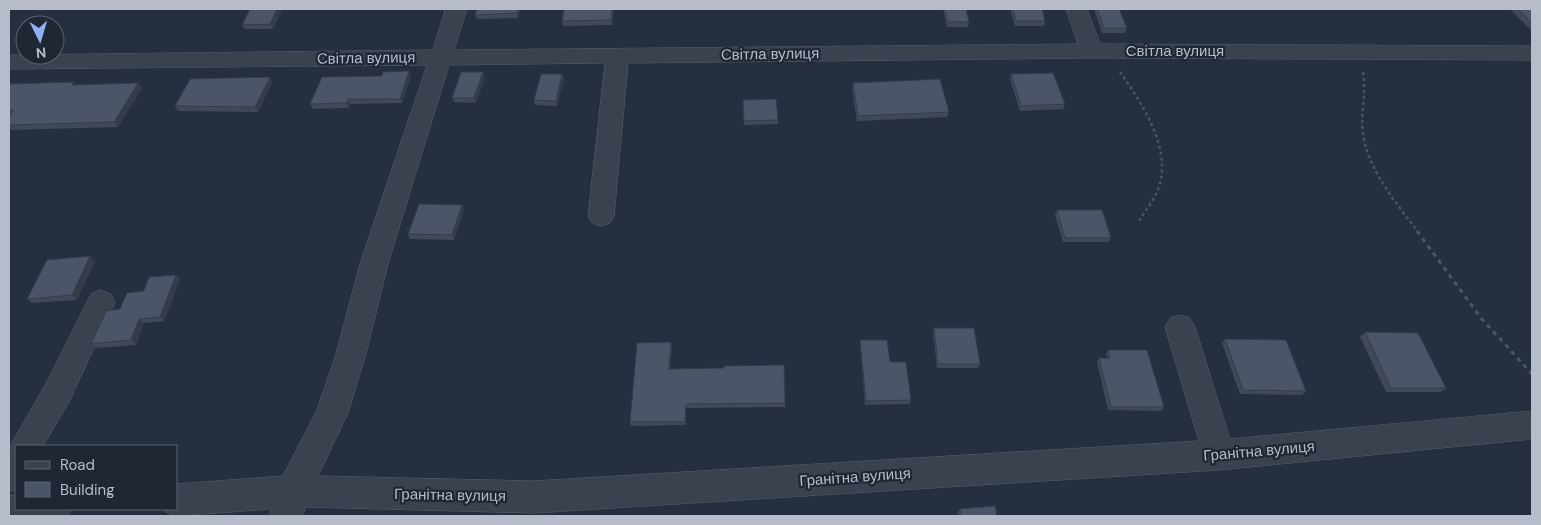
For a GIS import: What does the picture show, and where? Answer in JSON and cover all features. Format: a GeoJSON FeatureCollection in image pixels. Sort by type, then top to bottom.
{"type":"FeatureCollection","features":[{"type":"Feature","properties":{"kind":"street"},"geometry":{"type":"LineString","coordinates":[[290,504],[332,413],[351,354],[374,264],[456,9]]}},
{"type":"Feature","properties":{"kind":"street"},"geometry":{"type":"LineString","coordinates":[[1077,9],[1098,51]]}},
{"type":"Feature","properties":{"kind":"street","name":"Світла вулиця"},"geometry":{"type":"LineString","coordinates":[[9,62],[1098,51],[1532,53]]}},
{"type":"Feature","properties":{"kind":"street"},"geometry":{"type":"LineString","coordinates":[[601,216],[617,56]]}},
{"type":"Feature","properties":{"kind":"street"},"geometry":{"type":"LineString","coordinates":[[27,445],[58,392],[101,302]]}},
{"type":"Feature","properties":{"kind":"street"},"geometry":{"type":"LineString","coordinates":[[1180,327],[1220,455]]}},
{"type":"Feature","properties":{"kind":"street","name":"Гранітна вулиця"},"geometry":{"type":"LineString","coordinates":[[178,500],[290,504],[534,497],[1220,455],[1532,425]]}},
{"type":"Feature","properties":{"kind":"street"},"geometry":{"type":"LineString","coordinates":[[9,477],[15,466]]}},
{"type":"Feature","properties":{"kind":"street"},"geometry":{"type":"LineString","coordinates":[[9,512],[39,510]]}},
{"type":"Feature","properties":{"kind":"path"},"geometry":{"type":"LineString","coordinates":[[1098,51],[1128,83],[1154,132],[1162,164],[1161,183],[1139,221]]}},
{"type":"Feature","properties":{"kind":"path"},"geometry":{"type":"LineString","coordinates":[[1354,52],[1366,83],[1361,127],[1374,162],[1402,211],[1494,334],[1532,374]]}},
{"type":"Feature","properties":{"kind":"building"},"geometry":{"type":"Polygon","coordinates":[[[250,9],[277,9],[270,24],[242,25],[250,9]]]}},
{"type":"Feature","properties":{"kind":"building"},"geometry":{"type":"Polygon","coordinates":[[[477,9],[518,9],[517,13],[475,15],[477,9]]]}},
{"type":"Feature","properties":{"kind":"building"},"geometry":{"type":"Polygon","coordinates":[[[564,9],[612,9],[611,20],[562,21],[564,9]]]}},
{"type":"Feature","properties":{"kind":"building"},"geometry":{"type":"Polygon","coordinates":[[[945,9],[966,9],[969,22],[948,22],[945,9]]]}},
{"type":"Feature","properties":{"kind":"building"},"geometry":{"type":"Polygon","coordinates":[[[1013,9],[1042,9],[1045,21],[1016,21],[1013,9]]]}},
{"type":"Feature","properties":{"kind":"building"},"geometry":{"type":"Polygon","coordinates":[[[1097,9],[1119,9],[1127,28],[1104,28],[1097,9]]]}},
{"type":"Feature","properties":{"kind":"building"},"geometry":{"type":"Polygon","coordinates":[[[1518,9],[1532,9],[1532,23],[1518,9]]]}},
{"type":"Feature","properties":{"kind":"building"},"geometry":{"type":"Polygon","coordinates":[[[409,71],[400,99],[348,99],[346,103],[310,104],[322,77],[382,76],[383,72],[409,71]]]}},
{"type":"Feature","properties":{"kind":"building"},"geometry":{"type":"Polygon","coordinates":[[[461,72],[483,72],[474,98],[452,98],[461,72]]]}},
{"type":"Feature","properties":{"kind":"building"},"geometry":{"type":"Polygon","coordinates":[[[1053,73],[1065,104],[1021,106],[1011,74],[1053,73]]]}},
{"type":"Feature","properties":{"kind":"building"},"geometry":{"type":"Polygon","coordinates":[[[541,74],[562,74],[556,101],[534,100],[541,74]]]}},
{"type":"Feature","properties":{"kind":"building"},"geometry":{"type":"Polygon","coordinates":[[[270,77],[255,107],[175,106],[190,79],[270,77]]]}},
{"type":"Feature","properties":{"kind":"building"},"geometry":{"type":"Polygon","coordinates":[[[940,79],[949,112],[858,116],[853,83],[940,79]]]}},
{"type":"Feature","properties":{"kind":"building"},"geometry":{"type":"Polygon","coordinates":[[[74,82],[72,85],[138,83],[114,122],[9,125],[9,117],[14,110],[9,110],[9,84],[74,82]]]}},
{"type":"Feature","properties":{"kind":"building"},"geometry":{"type":"Polygon","coordinates":[[[776,99],[778,120],[744,121],[743,100],[776,99]]]}},
{"type":"Feature","properties":{"kind":"building"},"geometry":{"type":"Polygon","coordinates":[[[419,204],[462,205],[452,235],[408,234],[419,204]]]}},
{"type":"Feature","properties":{"kind":"building"},"geometry":{"type":"Polygon","coordinates":[[[1057,210],[1102,210],[1111,238],[1065,238],[1057,210]]]}},
{"type":"Feature","properties":{"kind":"building"},"geometry":{"type":"Polygon","coordinates":[[[90,256],[72,295],[27,299],[47,260],[90,256]]]}},
{"type":"Feature","properties":{"kind":"building"},"geometry":{"type":"Polygon","coordinates":[[[176,275],[160,317],[139,319],[131,340],[91,344],[106,311],[120,309],[127,293],[144,291],[149,277],[176,275]]]}},
{"type":"Feature","properties":{"kind":"building"},"geometry":{"type":"Polygon","coordinates":[[[934,328],[974,328],[980,364],[938,364],[934,328]]]}},
{"type":"Feature","properties":{"kind":"building"},"geometry":{"type":"Polygon","coordinates":[[[1365,332],[1418,333],[1446,388],[1391,388],[1365,332]]]}},
{"type":"Feature","properties":{"kind":"building"},"geometry":{"type":"Polygon","coordinates":[[[1225,339],[1286,340],[1306,391],[1243,390],[1225,339]]]}},
{"type":"Feature","properties":{"kind":"building"},"geometry":{"type":"Polygon","coordinates":[[[860,340],[887,340],[890,362],[906,362],[911,400],[866,401],[860,340]]]}},
{"type":"Feature","properties":{"kind":"building"},"geometry":{"type":"Polygon","coordinates":[[[671,342],[669,369],[784,365],[785,403],[686,404],[685,422],[630,422],[637,343],[671,342]]]}},
{"type":"Feature","properties":{"kind":"building"},"geometry":{"type":"Polygon","coordinates":[[[1108,350],[1147,350],[1164,407],[1111,407],[1099,358],[1110,358],[1108,350]]]}},
{"type":"Feature","properties":{"kind":"building"},"geometry":{"type":"Polygon","coordinates":[[[995,506],[997,516],[961,516],[960,509],[995,506]]]}}]}
